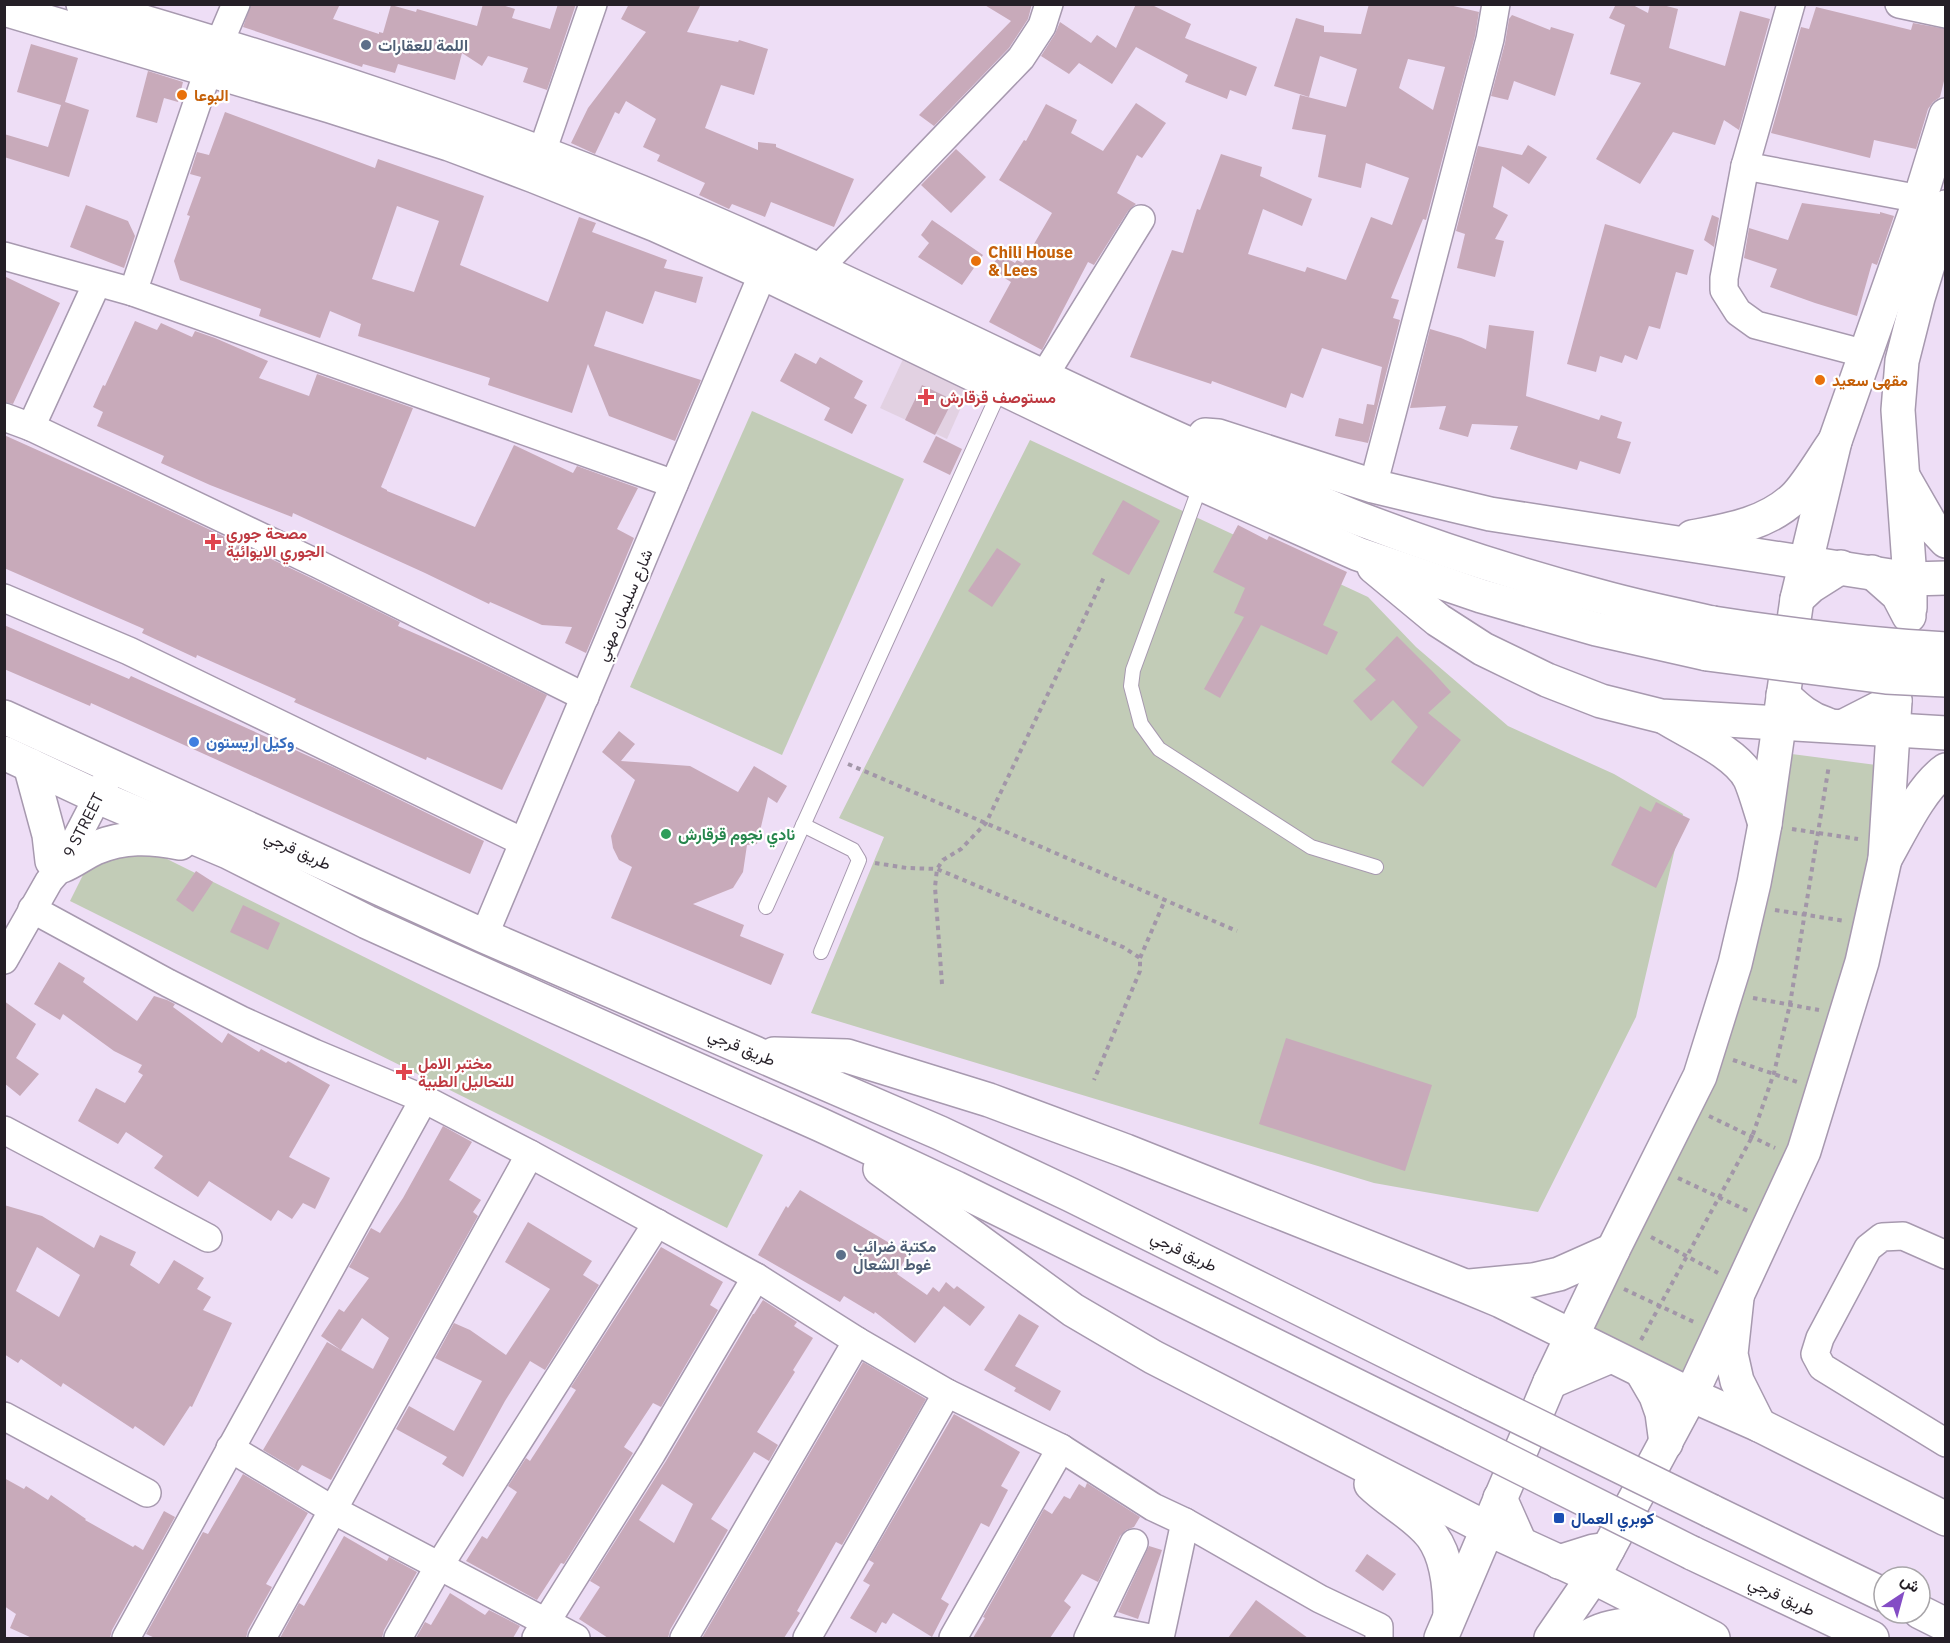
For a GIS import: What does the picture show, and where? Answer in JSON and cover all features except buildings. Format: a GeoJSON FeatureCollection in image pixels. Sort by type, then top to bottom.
{"type":"FeatureCollection","features":[{"type":"Feature","properties":{"kind":"main road"},"geometry":{"type":"LineString","coordinates":[[83,4],[214,56]]}},
{"type":"Feature","properties":{"kind":"main road"},"geometry":{"type":"LineString","coordinates":[[4,9],[214,56],[458,122],[656,225],[763,273],[1201,484],[1358,554],[1481,596],[1596,629],[1710,639],[1946,649]]}},
{"type":"Feature","properties":{"kind":"main road"},"geometry":{"type":"LineString","coordinates":[[1551,1638],[1600,1563],[1691,1395],[1728,1286],[1804,1151],[1862,962],[1873,849],[1910,616],[1910,579],[1898,410],[1902,361],[1918,298],[1946,115]]}},
{"type":"Feature","properties":{"kind":"main road"},"geometry":{"type":"LineString","coordinates":[[538,164],[682,209],[1165,434],[1365,521],[1481,562],[1602,597],[1710,639],[1886,677],[1946,680]]}},
{"type":"Feature","properties":{"kind":"main road"},"geometry":{"type":"LineString","coordinates":[[1446,1626],[1550,1382],[1612,1250],[1700,1076],[1777,826],[1781,709],[1797,599],[1835,441],[1866,354],[1933,203]]}},
{"type":"Feature","properties":{"kind":"main road"},"geometry":{"type":"LineString","coordinates":[[1165,434],[1218,436],[1373,486],[1490,514],[1910,579],[1946,578]]}},
{"type":"Feature","properties":{"kind":"main road"},"geometry":{"type":"LineString","coordinates":[[1670,542],[1730,530],[1767,518],[1796,497],[1835,441]]}},
{"type":"Feature","properties":{"kind":"main road"},"geometry":{"type":"LineString","coordinates":[[1904,478],[1931,525],[1946,541]]}},
{"type":"Feature","properties":{"kind":"main road"},"geometry":{"type":"LineString","coordinates":[[1358,554],[1438,620],[1483,649],[1547,680],[1601,701],[1661,716],[1726,753],[1749,778],[1777,826]]}},
{"type":"Feature","properties":{"kind":"main road"},"geometry":{"type":"LineString","coordinates":[[1797,599],[1811,586],[1857,570]]}},
{"type":"Feature","properties":{"kind":"main road"},"geometry":{"type":"LineString","coordinates":[[1857,570],[1898,595],[1910,616]]}},
{"type":"Feature","properties":{"kind":"main road"},"geometry":{"type":"LineString","coordinates":[[1661,716],[1781,709],[1837,726],[1894,715],[1946,733]]}},
{"type":"Feature","properties":{"kind":"main road","name":"طريق قرجي"},"geometry":{"type":"LineString","coordinates":[[4,717],[484,936],[940,1133],[1872,1589]]}},
{"type":"Feature","properties":{"kind":"main road"},"geometry":{"type":"LineString","coordinates":[[17,759],[49,835],[54,869],[94,848],[119,840],[140,838],[162,840],[228,852]]}},
{"type":"Feature","properties":{"kind":"main road","name":"طريق قرجي"},"geometry":{"type":"LineString","coordinates":[[17,759],[228,852],[440,956],[821,1125],[956,1188],[1692,1553],[1872,1638]]}},
{"type":"Feature","properties":{"kind":"main road"},"geometry":{"type":"LineString","coordinates":[[1873,849],[1946,770]]}},
{"type":"Feature","properties":{"kind":"main road"},"geometry":{"type":"LineString","coordinates":[[757,1053],[847,1056],[988,1100],[1126,1151],[1501,1301],[1691,1395],[1759,1425],[1946,1519]]}},
{"type":"Feature","properties":{"kind":"main road"},"geometry":{"type":"LineString","coordinates":[[821,1125],[1073,1310],[1153,1357],[1488,1529],[1559,1562],[1600,1563],[1706,1636]]}},
{"type":"Feature","properties":{"kind":"main road"},"geometry":{"type":"LineString","coordinates":[[1465,1286],[1533,1280],[1558,1274],[1612,1250]]}},
{"type":"Feature","properties":{"kind":"main road"},"geometry":{"type":"LineString","coordinates":[[1728,1286],[1731,1354],[1737,1381],[1759,1425]]}},
{"type":"Feature","properties":{"kind":"main road"},"geometry":{"type":"LineString","coordinates":[[1550,1382],[1627,1364]]}},
{"type":"Feature","properties":{"kind":"main road"},"geometry":{"type":"LineString","coordinates":[[1627,1364],[1656,1396],[1662,1413],[1666,1443]]}},
{"type":"Feature","properties":{"kind":"main road"},"geometry":{"type":"LineString","coordinates":[[1364,1465],[1371,1484],[1432,1537],[1441,1554],[1450,1586],[1446,1626]]}},
{"type":"Feature","properties":{"kind":"main road"},"geometry":{"type":"LineString","coordinates":[[1500,1498],[1520,1543]]}},
{"type":"Feature","properties":{"kind":"main road"},"geometry":{"type":"LineString","coordinates":[[1932,1618],[1946,1624]]}},
{"type":"Feature","properties":{"kind":"main road"},"geometry":{"type":"LineString","coordinates":[[1586,1638],[1595,1632],[1634,1625],[1663,1625],[1706,1636]]}},
{"type":"Feature","properties":{"kind":"street"},"geometry":{"type":"LineString","coordinates":[[133,292],[214,56],[236,4]]}},
{"type":"Feature","properties":{"kind":"street"},"geometry":{"type":"LineString","coordinates":[[538,164],[593,4]]}},
{"type":"Feature","properties":{"kind":"street"},"geometry":{"type":"LineString","coordinates":[[817,270],[1021,58],[1042,26],[1049,4]]}},
{"type":"Feature","properties":{"kind":"street"},"geometry":{"type":"LineString","coordinates":[[1373,486],[1490,39],[1496,4]]}},
{"type":"Feature","properties":{"kind":"street"},"geometry":{"type":"LineString","coordinates":[[1791,4],[1745,166],[1724,278],[1724,290],[1738,312],[1756,325],[1866,354]]}},
{"type":"Feature","properties":{"kind":"street"},"geometry":{"type":"LineString","coordinates":[[1899,4],[1946,15]]}},
{"type":"Feature","properties":{"kind":"street"},"geometry":{"type":"LineString","coordinates":[[1745,166],[1933,203]]}},
{"type":"Feature","properties":{"kind":"street"},"geometry":{"type":"LineString","coordinates":[[1044,376],[1142,219]]}},
{"type":"Feature","properties":{"kind":"street"},"geometry":{"type":"LineString","coordinates":[[4,256],[133,292],[674,484]]}},
{"type":"Feature","properties":{"kind":"street","name":"شارع سليمان مهني"},"geometry":{"type":"LineString","coordinates":[[484,936],[763,273]]}},
{"type":"Feature","properties":{"kind":"street"},"geometry":{"type":"LineString","coordinates":[[31,427],[97,283]]}},
{"type":"Feature","properties":{"kind":"street"},"geometry":{"type":"LineString","coordinates":[[4,417],[31,427],[318,564],[585,697]]}},
{"type":"Feature","properties":{"kind":"street"},"geometry":{"type":"LineString","coordinates":[[4,598],[129,651],[523,842]]}},
{"type":"Feature","properties":{"kind":"street","name":"9 STREET"},"geometry":{"type":"LineString","coordinates":[[5,956],[54,869],[105,762]]}},
{"type":"Feature","properties":{"kind":"street"},"geometry":{"type":"LineString","coordinates":[[32,909],[241,1020],[424,1099],[530,1154],[756,1277],[857,1341],[947,1393],[1061,1448],[1153,1507],[1185,1522],[1320,1599],[1379,1627],[1379,1638]]}},
{"type":"Feature","properties":{"kind":"street"},"geometry":{"type":"LineString","coordinates":[[126,1638],[424,1099]]}},
{"type":"Feature","properties":{"kind":"street"},"geometry":{"type":"LineString","coordinates":[[4,1130],[208,1238]]}},
{"type":"Feature","properties":{"kind":"street"},"geometry":{"type":"LineString","coordinates":[[262,1638],[530,1154]]}},
{"type":"Feature","properties":{"kind":"street"},"geometry":{"type":"LineString","coordinates":[[398,1638],[439,1566],[657,1223]]}},
{"type":"Feature","properties":{"kind":"street"},"geometry":{"type":"LineString","coordinates":[[1946,1255],[1903,1236],[1882,1237],[1868,1248],[1820,1338],[1815,1354],[1822,1367],[1946,1443]]}},
{"type":"Feature","properties":{"kind":"street"},"geometry":{"type":"LineString","coordinates":[[541,1631],[652,1453],[756,1277]]}},
{"type":"Feature","properties":{"kind":"street"},"geometry":{"type":"LineString","coordinates":[[684,1638],[857,1341]]}},
{"type":"Feature","properties":{"kind":"street"},"geometry":{"type":"LineString","coordinates":[[807,1638],[947,1393]]}},
{"type":"Feature","properties":{"kind":"street"},"geometry":{"type":"LineString","coordinates":[[4,1416],[147,1493]]}},
{"type":"Feature","properties":{"kind":"street"},"geometry":{"type":"LineString","coordinates":[[230,1448],[333,1510],[439,1566],[541,1631],[576,1638]]}},
{"type":"Feature","properties":{"kind":"street"},"geometry":{"type":"LineString","coordinates":[[953,1638],[1061,1448]]}},
{"type":"Feature","properties":{"kind":"street"},"geometry":{"type":"LineString","coordinates":[[1160,1638],[1185,1522]]}},
{"type":"Feature","properties":{"kind":"street"},"geometry":{"type":"LineString","coordinates":[[1134,1543],[1091,1633],[1150,1638]]}},
{"type":"Feature","properties":{"kind":"lane"},"geometry":{"type":"LineString","coordinates":[[766,907],[1001,388]]}},
{"type":"Feature","properties":{"kind":"lane"},"geometry":{"type":"LineString","coordinates":[[1201,484],[1133,670],[1131,686],[1141,724],[1159,749],[1311,848],[1376,867]]}},
{"type":"Feature","properties":{"kind":"lane"},"geometry":{"type":"LineString","coordinates":[[803,825],[853,850],[859,860],[821,952]]}},
{"type":"Feature","properties":{"kind":"path"},"geometry":{"type":"LineString","coordinates":[[942,984],[934,887],[937,869],[943,860],[961,849],[986,823],[1105,575]]}},
{"type":"Feature","properties":{"kind":"path"},"geometry":{"type":"LineString","coordinates":[[834,758],[1237,931]]}},
{"type":"Feature","properties":{"kind":"path"},"geometry":{"type":"LineString","coordinates":[[1819,763],[1839,767]]}},
{"type":"Feature","properties":{"kind":"path"},"geometry":{"type":"LineString","coordinates":[[1627,1364],[1752,1137],[1774,1073],[1790,1004],[1806,916],[1829,765]]}},
{"type":"Feature","properties":{"kind":"path"},"geometry":{"type":"LineString","coordinates":[[1777,826],[1818,833],[1873,849]]}},
{"type":"Feature","properties":{"kind":"path"},"geometry":{"type":"LineString","coordinates":[[859,860],[907,868],[937,869],[1123,947],[1140,958]]}},
{"type":"Feature","properties":{"kind":"path"},"geometry":{"type":"LineString","coordinates":[[1094,1080],[1140,971],[1140,958],[1165,900]]}},
{"type":"Feature","properties":{"kind":"path"},"geometry":{"type":"LineString","coordinates":[[1773,910],[1848,922]]}},
{"type":"Feature","properties":{"kind":"path"},"geometry":{"type":"LineString","coordinates":[[1750,998],[1822,1011]]}},
{"type":"Feature","properties":{"kind":"path"},"geometry":{"type":"LineString","coordinates":[[1732,1060],[1805,1084]]}},
{"type":"Feature","properties":{"kind":"path"},"geometry":{"type":"LineString","coordinates":[[1706,1114],[1779,1151]]}},
{"type":"Feature","properties":{"kind":"path"},"geometry":{"type":"LineString","coordinates":[[1670,1174],[1749,1212]]}},
{"type":"Feature","properties":{"kind":"path"},"geometry":{"type":"LineString","coordinates":[[1642,1232],[1686,1255],[1728,1286]]}},
{"type":"Feature","properties":{"kind":"path"},"geometry":{"type":"LineString","coordinates":[[1617,1286],[1704,1327]]}},
{"type":"Feature","properties":{"kind":"shaded area","name":"مستوصف قرقارش"},"geometry":{"type":"Polygon","coordinates":[[[905,355],[971,385],[947,439],[880,408],[905,355]]]}},
{"type":"Feature","properties":{"kind":"green space"},"geometry":{"type":"Polygon","coordinates":[[[752,411],[904,479],[782,755],[630,687],[752,411]]]}},
{"type":"Feature","properties":{"kind":"green space"},"geometry":{"type":"Polygon","coordinates":[[[1030,440],[1368,597],[1416,647],[1508,726],[1614,774],[1683,814],[1636,1017],[1538,1212],[1374,1183],[811,1013],[884,837],[839,818],[1030,440]]]}},
{"type":"Feature","properties":{"kind":"green space"},"geometry":{"type":"Polygon","coordinates":[[[1784,753],[1884,766],[1874,865],[1818,1089],[1687,1373],[1592,1329],[1718,1055],[1784,753]]]}},
{"type":"Feature","properties":{"kind":"green space"},"geometry":{"type":"Polygon","coordinates":[[[131,849],[161,856],[763,1155],[727,1228],[70,901],[86,869],[131,849]]]}},
{"type":"Feature","properties":{"kind":"place","name":"اللمة للعقارات"},"geometry":{"type":"Point","coordinates":[366,45]}},
{"type":"Feature","properties":{"kind":"place","name":"البوعا"},"geometry":{"type":"Point","coordinates":[182,95]}},
{"type":"Feature","properties":{"kind":"place","name":"Chili House & Lees"},"geometry":{"type":"Point","coordinates":[976,261]}},
{"type":"Feature","properties":{"kind":"place","name":"مقهى سعيد"},"geometry":{"type":"Point","coordinates":[1820,380]}},
{"type":"Feature","properties":{"kind":"place","name":"مستوصف قرقارش"},"geometry":{"type":"Point","coordinates":[926,397]}},
{"type":"Feature","properties":{"kind":"place","name":"مصحة جوري الجوري الايوائية"},"geometry":{"type":"Point","coordinates":[213,542]}},
{"type":"Feature","properties":{"kind":"place","name":"وكيل اريستون"},"geometry":{"type":"Point","coordinates":[194,742]}},
{"type":"Feature","properties":{"kind":"place","name":"نادي نجوم قرقارش"},"geometry":{"type":"Point","coordinates":[666,834]}},
{"type":"Feature","properties":{"kind":"place","name":"مختبر الامل للتحاليل الطبية"},"geometry":{"type":"Point","coordinates":[404,1072]}},
{"type":"Feature","properties":{"kind":"place","name":"مكتبة ضرائب غوط الشعال"},"geometry":{"type":"Point","coordinates":[841,1255]}},
{"type":"Feature","properties":{"kind":"place","name":"كوبري العمال"},"geometry":{"type":"Point","coordinates":[1559,1518]}}]}
